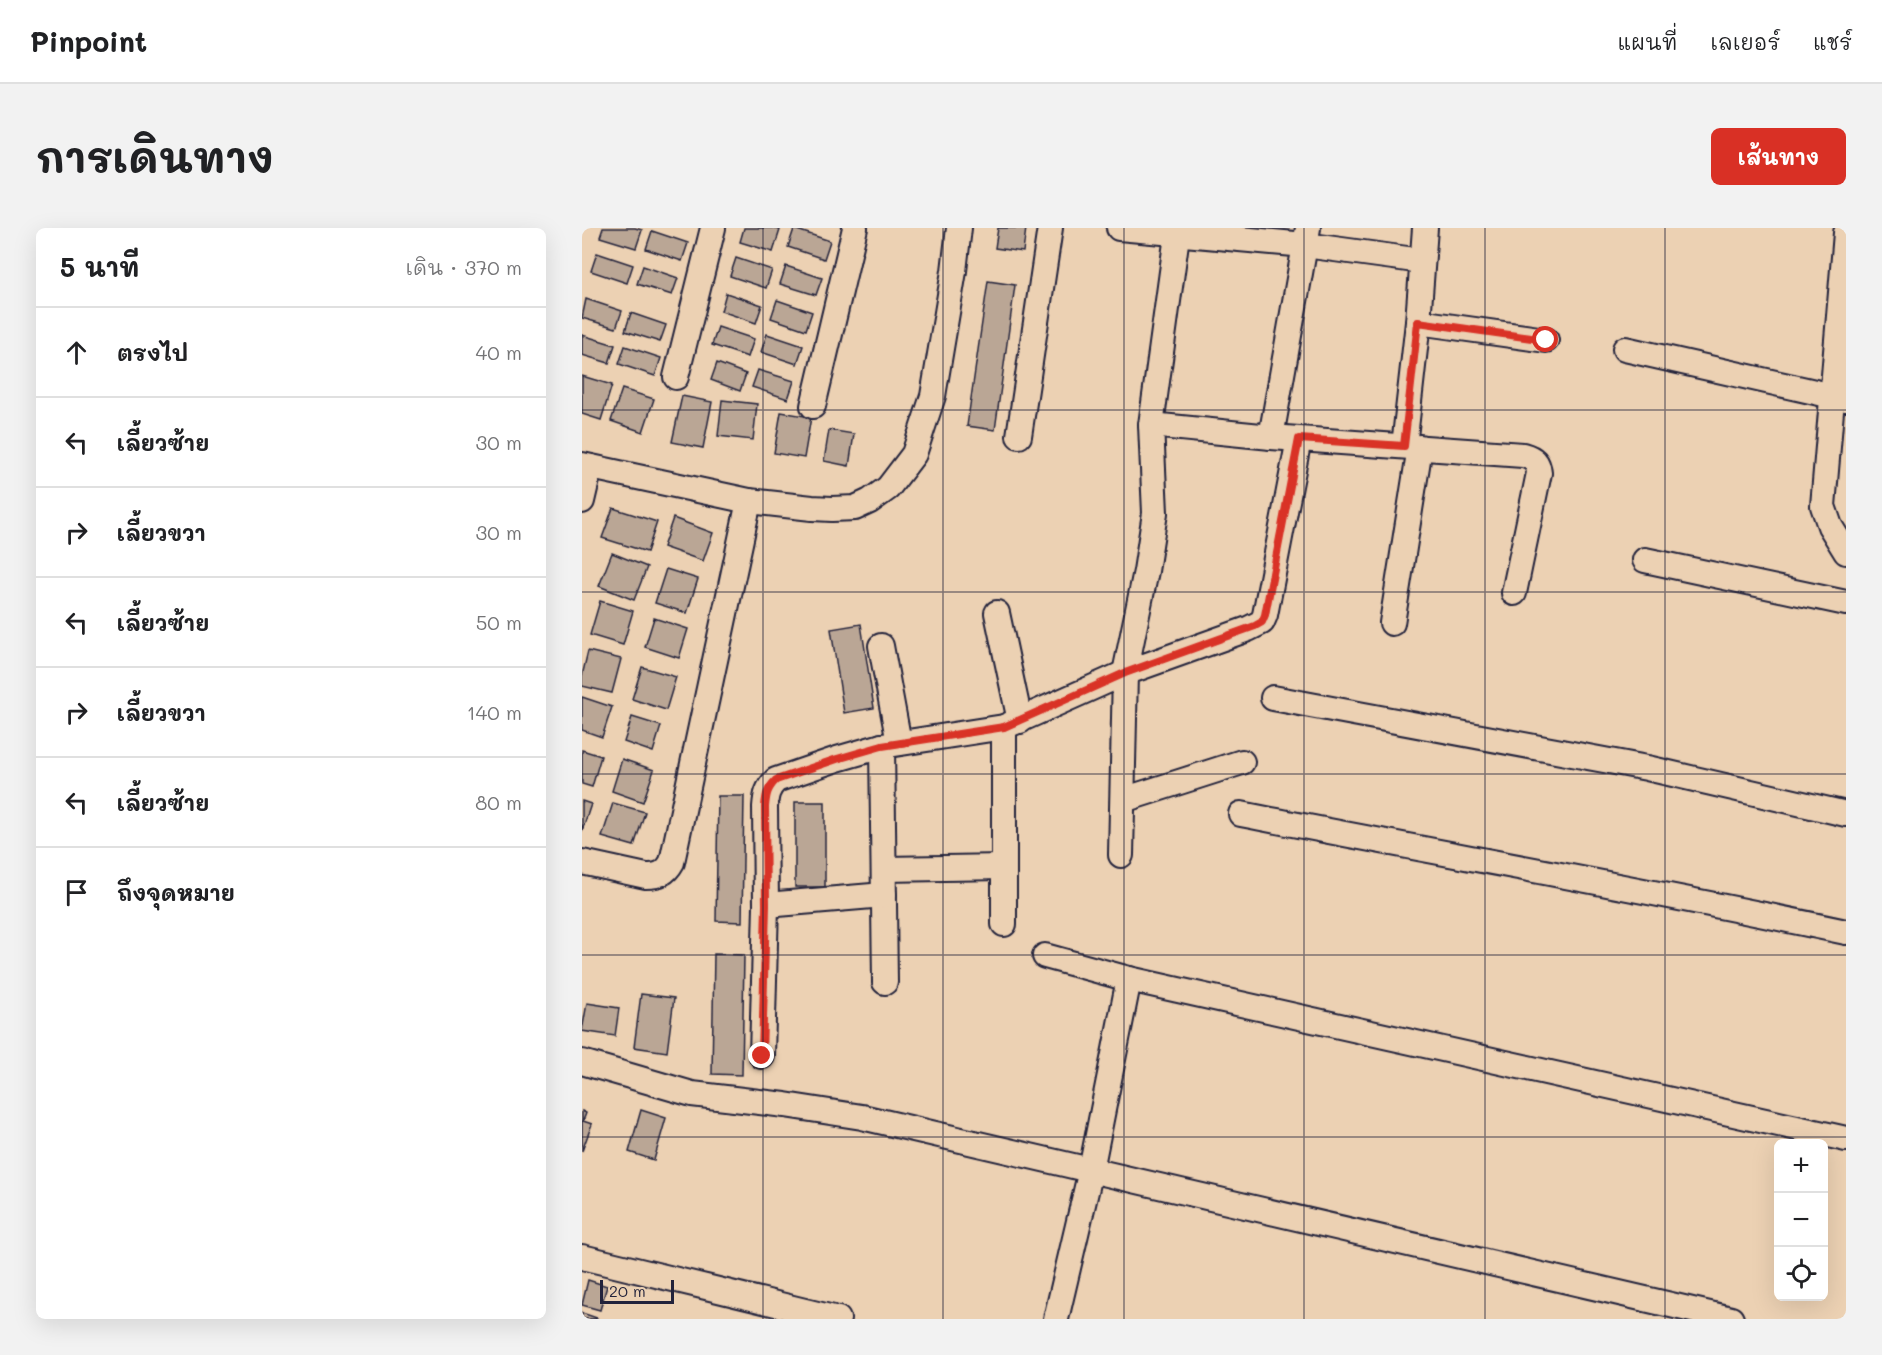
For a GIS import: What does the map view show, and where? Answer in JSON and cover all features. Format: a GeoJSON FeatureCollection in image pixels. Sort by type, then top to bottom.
{"type":"FeatureCollection","features":[{"type":"Feature","properties":{"kind":"street"},"geometry":{"type":"LineString","coordinates":[[676,377],[713,228]]}},
{"type":"Feature","properties":{"kind":"street"},"geometry":{"type":"LineString","coordinates":[[813,405],[855,228]]}},
{"type":"Feature","properties":{"kind":"street"},"geometry":{"type":"LineString","coordinates":[[582,501],[586,466],[749,501],[812,508],[855,508],[888,488],[914,454],[933,396],[959,228]]}},
{"type":"Feature","properties":{"kind":"street"},"geometry":{"type":"LineString","coordinates":[[1019,436],[1050,228]]}},
{"type":"Feature","properties":{"kind":"street"},"geometry":{"type":"LineString","coordinates":[[1119,228],[1306,237],[1422,261]]}},
{"type":"Feature","properties":{"kind":"street"},"geometry":{"type":"LineString","coordinates":[[1392,623],[1412,447],[1425,228]]}},
{"type":"Feature","properties":{"kind":"street"},"geometry":{"type":"LineString","coordinates":[[1121,855],[1125,673],[1146,572],[1155,513],[1151,425],[1178,231]]}},
{"type":"Feature","properties":{"kind":"street"},"geometry":{"type":"LineString","coordinates":[[1846,232],[1839,398],[1824,483],[1823,506],[1830,526],[1846,552]]}},
{"type":"Feature","properties":{"kind":"street"},"geometry":{"type":"LineString","coordinates":[[1271,437],[1306,237]]}},
{"type":"Feature","properties":{"kind":"street"},"geometry":{"type":"LineString","coordinates":[[1418,322],[1546,340]]}},
{"type":"Feature","properties":{"kind":"street"},"geometry":{"type":"LineString","coordinates":[[1625,350],[1839,398]]}},
{"type":"Feature","properties":{"kind":"street"},"geometry":{"type":"LineString","coordinates":[[1151,425],[1271,437],[1532,457],[1538,464],[1539,473],[1514,593]]}},
{"type":"Feature","properties":{"kind":"street"},"geometry":{"type":"LineString","coordinates":[[762,1056],[766,905],[765,807],[766,794],[770,786],[776,780],[890,744],[1012,724],[1125,673],[1262,622],[1299,439]]}},
{"type":"Feature","properties":{"kind":"street"},"geometry":{"type":"LineString","coordinates":[[582,862],[655,876],[668,870],[672,862],[749,501]]}},
{"type":"Feature","properties":{"kind":"street"},"geometry":{"type":"LineString","coordinates":[[1645,560],[1846,603]]}},
{"type":"Feature","properties":{"kind":"street"},"geometry":{"type":"LineString","coordinates":[[997,613],[1012,724],[1004,867],[1004,924]]}},
{"type":"Feature","properties":{"kind":"street"},"geometry":{"type":"LineString","coordinates":[[881,646],[890,744],[884,869],[885,982]]}},
{"type":"Feature","properties":{"kind":"street"},"geometry":{"type":"LineString","coordinates":[[1273,698],[1647,768],[1846,814]]}},
{"type":"Feature","properties":{"kind":"street"},"geometry":{"type":"LineString","coordinates":[[1123,800],[1242,762]]}},
{"type":"Feature","properties":{"kind":"street"},"geometry":{"type":"LineString","coordinates":[[1241,814],[1711,903],[1846,932]]}},
{"type":"Feature","properties":{"kind":"street"},"geometry":{"type":"LineString","coordinates":[[884,869],[1004,867]]}},
{"type":"Feature","properties":{"kind":"street"},"geometry":{"type":"LineString","coordinates":[[766,905],[884,895]]}},
{"type":"Feature","properties":{"kind":"street"},"geometry":{"type":"LineString","coordinates":[[1045,956],[1129,979],[1846,1139]]}},
{"type":"Feature","properties":{"kind":"street"},"geometry":{"type":"LineString","coordinates":[[1056,1319],[1091,1170],[1129,979]]}},
{"type":"Feature","properties":{"kind":"street"},"geometry":{"type":"LineString","coordinates":[[582,1062],[692,1094],[862,1117],[1731,1319]]}},
{"type":"Feature","properties":{"kind":"street"},"geometry":{"type":"LineString","coordinates":[[582,1257],[838,1319]]}},
{"type":"Feature","properties":{"kind":"building"},"geometry":{"type":"Polygon","coordinates":[[[603,228],[642,230],[636,248],[600,237],[603,228]]]}},
{"type":"Feature","properties":{"kind":"building"},"geometry":{"type":"Polygon","coordinates":[[[744,228],[780,230],[773,252],[740,242],[744,228]]]}},
{"type":"Feature","properties":{"kind":"building"},"geometry":{"type":"Polygon","coordinates":[[[998,228],[1026,228],[1023,252],[995,248],[998,228]]]}},
{"type":"Feature","properties":{"kind":"building"},"geometry":{"type":"Polygon","coordinates":[[[794,229],[830,241],[824,259],[788,247],[794,229]]]}},
{"type":"Feature","properties":{"kind":"building"},"geometry":{"type":"Polygon","coordinates":[[[652,231],[688,243],[682,261],[646,249],[652,231]]]}},
{"type":"Feature","properties":{"kind":"building"},"geometry":{"type":"Polygon","coordinates":[[[597,253],[633,265],[627,283],[591,271],[597,253]]]}},
{"type":"Feature","properties":{"kind":"building"},"geometry":{"type":"Polygon","coordinates":[[[736,258],[772,270],[766,288],[730,276],[736,258]]]}},
{"type":"Feature","properties":{"kind":"building"},"geometry":{"type":"Polygon","coordinates":[[[643,266],[678,278],[672,295],[637,284],[643,266]]]}},
{"type":"Feature","properties":{"kind":"building"},"geometry":{"type":"Polygon","coordinates":[[[786,266],[822,278],[816,295],[780,284],[786,266]]]}},
{"type":"Feature","properties":{"kind":"building"},"geometry":{"type":"Polygon","coordinates":[[[988,281],[1015,285],[995,430],[967,426],[988,281]]]}},
{"type":"Feature","properties":{"kind":"building"},"geometry":{"type":"Polygon","coordinates":[[[726,293],[762,305],[756,323],[721,311],[726,293]]]}},
{"type":"Feature","properties":{"kind":"building"},"geometry":{"type":"Polygon","coordinates":[[[586,299],[622,311],[616,328],[582,318],[586,299]]]}},
{"type":"Feature","properties":{"kind":"building"},"geometry":{"type":"Polygon","coordinates":[[[777,300],[812,312],[806,330],[771,318],[777,300]]]}},
{"type":"Feature","properties":{"kind":"building"},"geometry":{"type":"Polygon","coordinates":[[[631,313],[666,325],[660,342],[625,331],[631,313]]]}},
{"type":"Feature","properties":{"kind":"building"},"geometry":{"type":"Polygon","coordinates":[[[718,327],[754,339],[748,357],[712,345],[718,327]]]}},
{"type":"Feature","properties":{"kind":"building"},"geometry":{"type":"Polygon","coordinates":[[[767,334],[803,346],[797,364],[761,352],[767,334]]]}},
{"type":"Feature","properties":{"kind":"building"},"geometry":{"type":"Polygon","coordinates":[[[582,335],[615,345],[609,363],[582,355],[582,335]]]}},
{"type":"Feature","properties":{"kind":"building"},"geometry":{"type":"Polygon","coordinates":[[[625,346],[661,358],[655,376],[619,364],[625,346]]]}},
{"type":"Feature","properties":{"kind":"building"},"geometry":{"type":"Polygon","coordinates":[[[717,363],[746,374],[740,391],[711,380],[717,363]]]}},
{"type":"Feature","properties":{"kind":"building"},"geometry":{"type":"Polygon","coordinates":[[[758,370],[794,381],[788,399],[752,387],[758,370]]]}},
{"type":"Feature","properties":{"kind":"building"},"geometry":{"type":"Polygon","coordinates":[[[582,376],[612,385],[601,420],[582,414],[582,376]]]}},
{"type":"Feature","properties":{"kind":"building"},"geometry":{"type":"Polygon","coordinates":[[[622,389],[654,399],[643,432],[611,421],[622,389]]]}},
{"type":"Feature","properties":{"kind":"building"},"geometry":{"type":"Polygon","coordinates":[[[682,396],[712,402],[703,448],[672,442],[682,396]]]}},
{"type":"Feature","properties":{"kind":"building"},"geometry":{"type":"Polygon","coordinates":[[[722,400],[757,404],[753,440],[718,436],[722,400]]]}},
{"type":"Feature","properties":{"kind":"building"},"geometry":{"type":"Polygon","coordinates":[[[781,412],[811,417],[804,458],[774,453],[781,412]]]}},
{"type":"Feature","properties":{"kind":"building"},"geometry":{"type":"Polygon","coordinates":[[[829,430],[854,434],[849,466],[824,461],[829,430]]]}},
{"type":"Feature","properties":{"kind":"building"},"geometry":{"type":"Polygon","coordinates":[[[613,508],[657,522],[647,552],[602,538],[613,508]]]}},
{"type":"Feature","properties":{"kind":"building"},"geometry":{"type":"Polygon","coordinates":[[[673,518],[713,533],[703,561],[663,547],[673,518]]]}},
{"type":"Feature","properties":{"kind":"building"},"geometry":{"type":"Polygon","coordinates":[[[612,553],[647,567],[634,600],[599,586],[612,553]]]}},
{"type":"Feature","properties":{"kind":"building"},"geometry":{"type":"Polygon","coordinates":[[[666,569],[698,579],[687,613],[655,603],[666,569]]]}},
{"type":"Feature","properties":{"kind":"building"},"geometry":{"type":"Polygon","coordinates":[[[600,601],[633,611],[623,645],[590,635],[600,601]]]}},
{"type":"Feature","properties":{"kind":"building"},"geometry":{"type":"Polygon","coordinates":[[[654,618],[688,629],[679,658],[645,647],[654,618]]]}},
{"type":"Feature","properties":{"kind":"building"},"geometry":{"type":"Polygon","coordinates":[[[861,624],[874,708],[844,713],[831,629],[861,624]]]}},
{"type":"Feature","properties":{"kind":"building"},"geometry":{"type":"Polygon","coordinates":[[[588,651],[621,659],[612,693],[582,686],[588,651]]]}},
{"type":"Feature","properties":{"kind":"building"},"geometry":{"type":"Polygon","coordinates":[[[642,667],[676,677],[666,710],[632,699],[642,667]]]}},
{"type":"Feature","properties":{"kind":"building"},"geometry":{"type":"Polygon","coordinates":[[[582,697],[612,707],[602,737],[582,730],[582,697]]]}},
{"type":"Feature","properties":{"kind":"building"},"geometry":{"type":"Polygon","coordinates":[[[632,717],[661,726],[653,752],[624,742],[632,717]]]}},
{"type":"Feature","properties":{"kind":"building"},"geometry":{"type":"Polygon","coordinates":[[[582,750],[601,756],[592,787],[582,784],[582,750]]]}},
{"type":"Feature","properties":{"kind":"building"},"geometry":{"type":"Polygon","coordinates":[[[622,759],[654,770],[643,802],[612,791],[622,759]]]}},
{"type":"Feature","properties":{"kind":"building"},"geometry":{"type":"Polygon","coordinates":[[[718,796],[744,796],[742,922],[716,921],[718,796]]]}},
{"type":"Feature","properties":{"kind":"building"},"geometry":{"type":"Polygon","coordinates":[[[582,801],[591,804],[582,831],[582,801]]]}},
{"type":"Feature","properties":{"kind":"building"},"geometry":{"type":"Polygon","coordinates":[[[795,802],[825,802],[825,887],[795,887],[795,802]]]}},
{"type":"Feature","properties":{"kind":"building"},"geometry":{"type":"Polygon","coordinates":[[[613,803],[645,812],[634,846],[602,837],[613,803]]]}},
{"type":"Feature","properties":{"kind":"building"},"geometry":{"type":"Polygon","coordinates":[[[714,954],[744,955],[742,1075],[712,1074],[714,954]]]}},
{"type":"Feature","properties":{"kind":"building"},"geometry":{"type":"Polygon","coordinates":[[[641,994],[674,998],[667,1052],[634,1047],[641,994]]]}},
{"type":"Feature","properties":{"kind":"building"},"geometry":{"type":"Polygon","coordinates":[[[587,1003],[619,1008],[615,1036],[582,1031],[587,1003]]]}},
{"type":"Feature","properties":{"kind":"building"},"geometry":{"type":"Polygon","coordinates":[[[641,1110],[666,1118],[654,1160],[629,1152],[641,1110]]]}},
{"type":"Feature","properties":{"kind":"building"},"geometry":{"type":"Polygon","coordinates":[[[582,1111],[586,1113],[583,1121],[592,1124],[582,1151],[582,1111]]]}},
{"type":"Feature","properties":{"kind":"building"},"geometry":{"type":"Polygon","coordinates":[[[588,1280],[607,1286],[600,1310],[582,1305],[588,1280]]]}},
{"type":"Feature","properties":{"kind":"building"},"geometry":{"type":"Polygon","coordinates":[[[582,1313],[597,1318],[582,1319],[582,1313]]]}},
{"type":"Feature","properties":{"kind":"route"},"geometry":{"type":"LineString","coordinates":[[762,1056],[766,905],[765,807],[766,794],[776,780],[882,746],[1004,727],[1125,673],[1262,622],[1299,439],[1404,446],[1418,322],[1546,340]]}}]}
